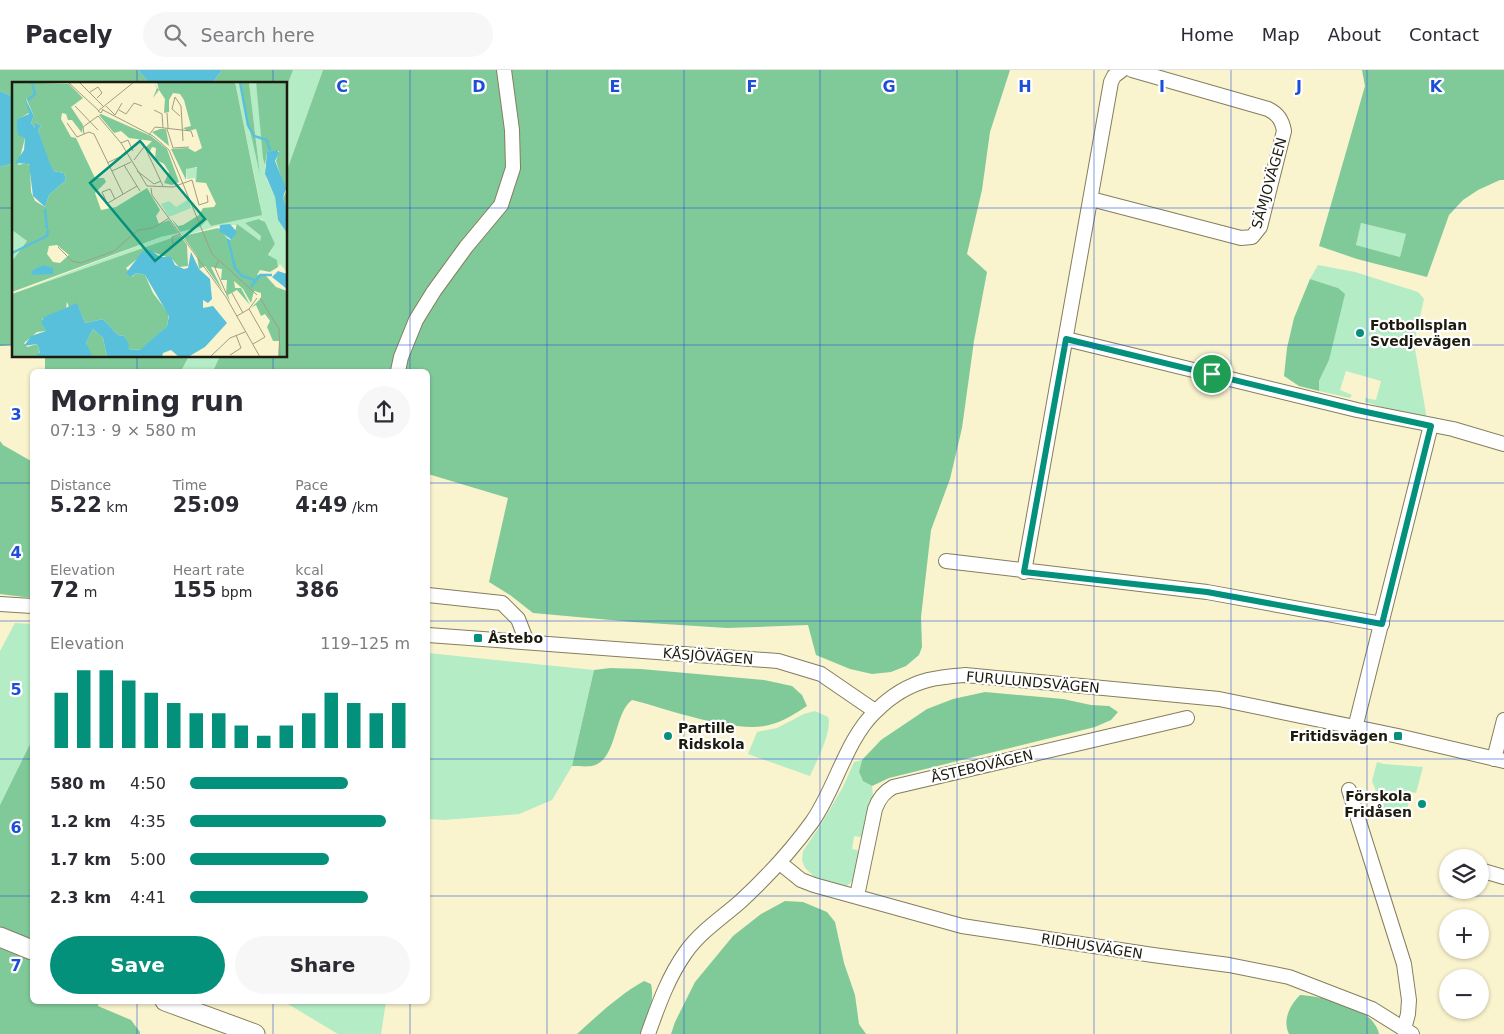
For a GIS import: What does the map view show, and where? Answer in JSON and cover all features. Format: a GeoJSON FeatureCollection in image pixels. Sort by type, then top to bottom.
{"type":"FeatureCollection","features":[{"type":"Feature","properties":{"kind":"street"},"geometry":{"type":"LineString","coordinates":[[398,369],[401,357],[416,320],[434,291],[466,247],[501,205],[513,168],[512,130],[504,70]]}},
{"type":"Feature","properties":{"kind":"street"},"geometry":{"type":"LineString","coordinates":[[1024,572],[1111,82],[1114,76],[1122,70]]}},
{"type":"Feature","properties":{"kind":"street","name":"SÄMJOVÄGEN"},"geometry":{"type":"LineString","coordinates":[[1091,199],[1240,238],[1252,237],[1260,227],[1284,131],[1280,117],[1268,109],[1132,70]]}},
{"type":"Feature","properties":{"kind":"street"},"geometry":{"type":"LineString","coordinates":[[1066,339],[1357,410],[1453,429],[1504,444]]}},
{"type":"Feature","properties":{"kind":"street"},"geometry":{"type":"LineString","coordinates":[[1355,728],[1431,426]]}},
{"type":"Feature","properties":{"kind":"street"},"geometry":{"type":"LineString","coordinates":[[946,561],[1024,572],[1207,592],[1382,624]]}},
{"type":"Feature","properties":{"kind":"street"},"geometry":{"type":"LineString","coordinates":[[430,595],[502,603],[518,619],[527,642]]}},
{"type":"Feature","properties":{"kind":"street"},"geometry":{"type":"LineString","coordinates":[[0,604],[30,606]]}},
{"type":"Feature","properties":{"kind":"street","name":"KÅSJÖVÄGEN"},"geometry":{"type":"LineString","coordinates":[[430,635],[778,661],[821,674],[875,712]]}},
{"type":"Feature","properties":{"kind":"street","name":"FURULUNDSVÄGEN"},"geometry":{"type":"LineString","coordinates":[[648,1034],[672,974],[686,952],[703,934],[742,901],[790,852],[814,819],[831,790],[859,731],[875,712],[904,690],[928,680],[965,675],[1220,699],[1499,760]]}},
{"type":"Feature","properties":{"kind":"street","name":"ÅSTEBOVÄGEN"},"geometry":{"type":"LineString","coordinates":[[857,896],[875,809],[886,791],[894,786],[1187,718]]}},
{"type":"Feature","properties":{"kind":"street"},"geometry":{"type":"LineString","coordinates":[[1499,760],[1504,720]]}},
{"type":"Feature","properties":{"kind":"street","name":"RIDHUSVÄGEN"},"geometry":{"type":"LineString","coordinates":[[1349,790],[1408,980],[1408,1031]]}},
{"type":"Feature","properties":{"kind":"street","name":"RIDHUSVÄGEN"},"geometry":{"type":"LineString","coordinates":[[780,863],[801,880],[962,926],[1265,971],[1289,977],[1372,1009],[1408,1031]]}},
{"type":"Feature","properties":{"kind":"street"},"geometry":{"type":"LineString","coordinates":[[1489,872],[1504,876]]}},
{"type":"Feature","properties":{"kind":"street"},"geometry":{"type":"LineString","coordinates":[[0,938],[30,949]]}},
{"type":"Feature","properties":{"kind":"street"},"geometry":{"type":"LineString","coordinates":[[174,1004],[254,1034]]}},
{"type":"Feature","properties":{"kind":"green space"},"geometry":{"type":"Polygon","coordinates":[[[0,70],[138,70],[148,82],[12,82],[12,96],[0,91],[0,70]]]}},
{"type":"Feature","properties":{"kind":"green space"},"geometry":{"type":"Polygon","coordinates":[[[222,70],[293,70],[288,84],[288,82],[213,82],[222,70]]]}},
{"type":"Feature","properties":{"kind":"green space"},"geometry":{"type":"Polygon","coordinates":[[[293,70],[323,70],[288,167],[288,84],[293,70]]]}},
{"type":"Feature","properties":{"kind":"green space"},"geometry":{"type":"Polygon","coordinates":[[[323,70],[1010,70],[990,132],[982,190],[967,254],[987,272],[974,341],[962,428],[950,479],[931,530],[921,617],[922,647],[919,655],[906,666],[891,672],[872,674],[850,669],[816,655],[808,625],[727,628],[533,613],[489,582],[508,498],[430,475],[430,369],[214,369],[219,358],[288,358],[288,167],[323,70]]]}},
{"type":"Feature","properties":{"kind":"green space"},"geometry":{"type":"Polygon","coordinates":[[[1362,70],[1504,70],[1504,180],[1478,190],[1463,200],[1449,215],[1427,277],[1357,259],[1319,246],[1365,86],[1362,70]],[[1361,223],[1356,245],[1400,257],[1406,234],[1361,223]]]}},
{"type":"Feature","properties":{"kind":"green space"},"geometry":{"type":"Polygon","coordinates":[[[12,164],[12,345],[0,346],[0,167],[12,164]]]}},
{"type":"Feature","properties":{"kind":"green space"},"geometry":{"type":"Polygon","coordinates":[[[1361,223],[1406,234],[1400,257],[1356,245],[1361,223]]]}},
{"type":"Feature","properties":{"kind":"green space"},"geometry":{"type":"Polygon","coordinates":[[[1318,265],[1355,272],[1418,292],[1424,299],[1414,343],[1427,420],[1365,402],[1365,398],[1376,400],[1381,381],[1346,371],[1340,390],[1352,395],[1350,398],[1319,391],[1319,381],[1329,360],[1338,288],[1310,279],[1318,265]]]}},
{"type":"Feature","properties":{"kind":"green space"},"geometry":{"type":"Polygon","coordinates":[[[1310,279],[1338,288],[1345,294],[1329,360],[1319,381],[1319,391],[1299,386],[1284,376],[1287,348],[1294,318],[1310,279]]]}},
{"type":"Feature","properties":{"kind":"green space"},"geometry":{"type":"Polygon","coordinates":[[[45,358],[188,358],[182,369],[45,369],[45,358]]]}},
{"type":"Feature","properties":{"kind":"green space"},"geometry":{"type":"Polygon","coordinates":[[[188,358],[219,358],[214,369],[182,369],[188,358]]]}},
{"type":"Feature","properties":{"kind":"green space"},"geometry":{"type":"Polygon","coordinates":[[[0,441],[3,445],[30,460],[30,598],[0,594],[0,441]]]}},
{"type":"Feature","properties":{"kind":"green space"},"geometry":{"type":"Polygon","coordinates":[[[15,623],[30,624],[30,744],[0,805],[0,651],[15,623]]]}},
{"type":"Feature","properties":{"kind":"green space"},"geometry":{"type":"Polygon","coordinates":[[[430,653],[594,670],[572,766],[552,800],[519,814],[444,820],[430,819],[430,653]]]}},
{"type":"Feature","properties":{"kind":"green space"},"geometry":{"type":"Polygon","coordinates":[[[610,668],[764,680],[792,686],[802,695],[807,706],[779,722],[755,727],[738,726],[701,719],[632,700],[621,715],[607,755],[600,762],[592,766],[572,766],[594,670],[610,668]]]}},
{"type":"Feature","properties":{"kind":"green space"},"geometry":{"type":"Polygon","coordinates":[[[985,692],[1063,699],[1091,705],[1109,706],[1118,712],[1111,720],[1095,727],[889,778],[872,786],[863,781],[859,772],[862,760],[881,740],[927,709],[953,699],[985,692]]]}},
{"type":"Feature","properties":{"kind":"green space"},"geometry":{"type":"Polygon","coordinates":[[[815,711],[828,717],[829,723],[823,746],[810,776],[748,754],[757,732],[777,728],[804,714],[815,711]]]}},
{"type":"Feature","properties":{"kind":"green space"},"geometry":{"type":"Polygon","coordinates":[[[30,744],[30,1004],[98,1004],[98,1006],[131,1020],[140,1034],[0,1034],[0,805],[30,744]]]}},
{"type":"Feature","properties":{"kind":"green space"},"geometry":{"type":"Polygon","coordinates":[[[862,760],[860,776],[872,786],[873,796],[865,834],[861,837],[854,836],[852,849],[857,850],[861,854],[858,869],[852,881],[844,888],[817,879],[805,868],[802,860],[803,851],[843,787],[854,762],[862,760]]]}},
{"type":"Feature","properties":{"kind":"green space"},"geometry":{"type":"Polygon","coordinates":[[[1377,762],[1423,767],[1416,793],[1411,792],[1407,811],[1383,809],[1372,781],[1377,762]]]}},
{"type":"Feature","properties":{"kind":"green space"},"geometry":{"type":"Polygon","coordinates":[[[785,901],[803,902],[827,912],[835,922],[844,963],[855,995],[859,1024],[866,1034],[671,1034],[695,982],[733,936],[761,914],[785,901]]]}},
{"type":"Feature","properties":{"kind":"green space"},"geometry":{"type":"Polygon","coordinates":[[[644,981],[651,984],[652,996],[648,1016],[641,1034],[577,1034],[617,999],[644,981]]]}},
{"type":"Feature","properties":{"kind":"green space"},"geometry":{"type":"Polygon","coordinates":[[[1300,995],[1334,1001],[1358,1010],[1368,1016],[1375,1024],[1379,1034],[1289,1034],[1286,1023],[1288,1013],[1300,995]]]}},
{"type":"Feature","properties":{"kind":"green space"},"geometry":{"type":"Polygon","coordinates":[[[288,1004],[386,1004],[381,1034],[338,1034],[288,1004]]]}},
{"type":"Feature","properties":{"kind":"water"},"geometry":{"type":"Polygon","coordinates":[[[138,70],[222,70],[213,82],[148,82],[138,70]]]}},
{"type":"Feature","properties":{"kind":"water"},"geometry":{"type":"Polygon","coordinates":[[[0,91],[12,96],[12,164],[0,167],[0,91]]]}},
{"type":"Feature","properties":{"kind":"place","name":"Fotbollsplan Svedjevägen"},"geometry":{"type":"Point","coordinates":[1360,333]}},
{"type":"Feature","properties":{"kind":"place","name":"Åstebo"},"geometry":{"type":"Point","coordinates":[478,638]}},
{"type":"Feature","properties":{"kind":"place","name":"Partille Ridskola"},"geometry":{"type":"Point","coordinates":[668,736]}},
{"type":"Feature","properties":{"kind":"place","name":"Fritidsvägen"},"geometry":{"type":"Point","coordinates":[1398,736]}},
{"type":"Feature","properties":{"kind":"place","name":"Förskola Fridåsen"},"geometry":{"type":"Point","coordinates":[1422,804]}},
{"type":"Feature","properties":{"kind":"route"},"geometry":{"type":"LineString","coordinates":[[1066,339],[1212,374],[1357,410],[1431,426],[1382,624],[1207,592],[1024,572],[1066,339]]}}]}
